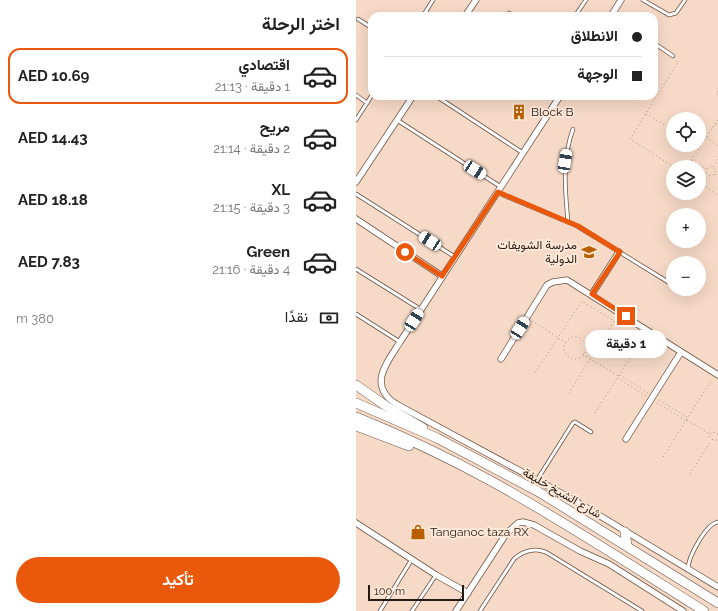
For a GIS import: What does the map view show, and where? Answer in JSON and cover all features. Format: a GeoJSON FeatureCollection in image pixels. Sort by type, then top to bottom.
{"type":"FeatureCollection","features":[{"type":"Feature","properties":{"kind":"highway"},"geometry":{"type":"LineString","coordinates":[[356,385],[369,395],[416,423],[437,438]]}},
{"type":"Feature","properties":{"kind":"highway","name":"شارع الشيخ خليفة"},"geometry":{"type":"LineString","coordinates":[[356,403],[437,438],[539,492],[718,603]]}},
{"type":"Feature","properties":{"kind":"highway","name":"شارع الشيخ خليفة"},"geometry":{"type":"LineString","coordinates":[[356,417],[425,448],[529,502],[704,611]]}},
{"type":"Feature","properties":{"kind":"highway"},"geometry":{"type":"LineString","coordinates":[[356,426],[412,447],[425,448]]}},
{"type":"Feature","properties":{"kind":"highway"},"geometry":{"type":"LineString","coordinates":[[625,532],[627,546]]}},
{"type":"Feature","properties":{"kind":"street"},"geometry":{"type":"LineString","coordinates":[[468,12],[476,0]]}},
{"type":"Feature","properties":{"kind":"street"},"geometry":{"type":"LineString","coordinates":[[614,12],[622,0]]}},
{"type":"Feature","properties":{"kind":"street"},"geometry":{"type":"LineString","coordinates":[[356,182],[410,100]]}},
{"type":"Feature","properties":{"kind":"street"},"geometry":{"type":"LineString","coordinates":[[557,100],[420,309],[382,373],[381,388],[389,400],[537,480],[718,587]]}},
{"type":"Feature","properties":{"kind":"street"},"geometry":{"type":"LineString","coordinates":[[356,219],[442,276]]}},
{"type":"Feature","properties":{"kind":"street"},"geometry":{"type":"LineString","coordinates":[[592,294],[620,252]]}},
{"type":"Feature","properties":{"kind":"street"},"geometry":{"type":"LineString","coordinates":[[501,359],[547,285],[553,282],[570,281],[717,374]]}},
{"type":"Feature","properties":{"kind":"street"},"geometry":{"type":"LineString","coordinates":[[626,439],[682,352]]}},
{"type":"Feature","properties":{"kind":"street"},"geometry":{"type":"LineString","coordinates":[[456,611],[506,534],[512,527],[523,522],[534,524],[580,552],[609,564],[683,611]]}},
{"type":"Feature","properties":{"kind":"street"},"geometry":{"type":"LineString","coordinates":[[356,523],[436,575],[468,593]]}},
{"type":"Feature","properties":{"kind":"lane"},"geometry":{"type":"LineString","coordinates":[[426,12],[433,0]]}},
{"type":"Feature","properties":{"kind":"lane"},"geometry":{"type":"LineString","coordinates":[[578,12],[586,0]]}},
{"type":"Feature","properties":{"kind":"lane"},"geometry":{"type":"LineString","coordinates":[[643,0],[665,13],[672,15],[676,14],[685,0]]}},
{"type":"Feature","properties":{"kind":"lane"},"geometry":{"type":"LineString","coordinates":[[358,19],[368,25]]}},
{"type":"Feature","properties":{"kind":"lane"},"geometry":{"type":"LineString","coordinates":[[658,46],[674,58]]}},
{"type":"Feature","properties":{"kind":"lane"},"geometry":{"type":"LineString","coordinates":[[356,95],[367,103]]}},
{"type":"Feature","properties":{"kind":"lane"},"geometry":{"type":"LineString","coordinates":[[356,120],[369,100]]}},
{"type":"Feature","properties":{"kind":"lane"},"geometry":{"type":"LineString","coordinates":[[442,100],[523,153]]}},
{"type":"Feature","properties":{"kind":"lane"},"geometry":{"type":"LineString","coordinates":[[397,120],[499,190],[525,206],[568,222],[666,281]]}},
{"type":"Feature","properties":{"kind":"lane"},"geometry":{"type":"LineString","coordinates":[[568,222],[564,173],[567,150],[573,129]]}},
{"type":"Feature","properties":{"kind":"lane"},"geometry":{"type":"LineString","coordinates":[[356,194],[455,257]]}},
{"type":"Feature","properties":{"kind":"lane"},"geometry":{"type":"LineString","coordinates":[[356,269],[420,309]]}},
{"type":"Feature","properties":{"kind":"lane"},"geometry":{"type":"LineString","coordinates":[[356,314],[400,342]]}},
{"type":"Feature","properties":{"kind":"lane"},"geometry":{"type":"LineString","coordinates":[[537,480],[572,423],[575,422],[591,432]]}},
{"type":"Feature","properties":{"kind":"lane"},"geometry":{"type":"LineString","coordinates":[[688,568],[692,553],[710,526],[718,522]]}},
{"type":"Feature","properties":{"kind":"lane"},"geometry":{"type":"LineString","coordinates":[[480,611],[514,559],[522,553],[536,550],[549,554],[642,611]]}},
{"type":"Feature","properties":{"kind":"lane"},"geometry":{"type":"LineString","coordinates":[[380,611],[412,559]]}},
{"type":"Feature","properties":{"kind":"lane"},"geometry":{"type":"LineString","coordinates":[[412,611],[436,575]]}},
{"type":"Feature","properties":{"kind":"path"},"geometry":{"type":"LineString","coordinates":[[658,94],[678,62],[674,58]]}},
{"type":"Feature","properties":{"kind":"path"},"geometry":{"type":"LineString","coordinates":[[718,91],[716,94],[718,95]]}},
{"type":"Feature","properties":{"kind":"path"},"geometry":{"type":"LineString","coordinates":[[654,100],[630,139],[666,162]]}},
{"type":"Feature","properties":{"kind":"path"},"geometry":{"type":"LineString","coordinates":[[646,113],[666,126]]}},
{"type":"Feature","properties":{"kind":"path"},"geometry":{"type":"LineString","coordinates":[[718,120],[706,138],[718,146]]}},
{"type":"Feature","properties":{"kind":"path"},"geometry":{"type":"LineString","coordinates":[[692,160],[697,152]]}},
{"type":"Feature","properties":{"kind":"path"},"geometry":{"type":"LineString","coordinates":[[706,178],[708,175],[706,169],[713,167],[718,160]]}},
{"type":"Feature","properties":{"kind":"path"},"geometry":{"type":"LineString","coordinates":[[713,167],[715,170],[714,174]]}},
{"type":"Feature","properties":{"kind":"path"},"geometry":{"type":"LineString","coordinates":[[708,175],[714,174],[718,176]]}},
{"type":"Feature","properties":{"kind":"path"},"geometry":{"type":"LineString","coordinates":[[706,188],[718,195]]}},
{"type":"Feature","properties":{"kind":"path"},"geometry":{"type":"LineString","coordinates":[[535,373],[582,302],[614,321],[569,393]]}},
{"type":"Feature","properties":{"kind":"path"},"geometry":{"type":"LineString","coordinates":[[527,318],[566,343]]}},
{"type":"Feature","properties":{"kind":"path"},"geometry":{"type":"LineString","coordinates":[[596,413],[648,330]]}},
{"type":"Feature","properties":{"kind":"path"},"geometry":{"type":"LineString","coordinates":[[576,337],[584,342],[585,350],[583,354],[580,358],[572,359],[566,356],[564,347],[569,338],[576,337]]}},
{"type":"Feature","properties":{"kind":"path"},"geometry":{"type":"LineString","coordinates":[[583,354],[619,376]]}},
{"type":"Feature","properties":{"kind":"path"},"geometry":{"type":"LineString","coordinates":[[663,457],[686,419],[717,374]]}},
{"type":"Feature","properties":{"kind":"path"},"geometry":{"type":"LineString","coordinates":[[686,419],[710,434],[712,432],[718,433]]}},
{"type":"Feature","properties":{"kind":"path"},"geometry":{"type":"LineString","coordinates":[[690,474],[711,440],[710,434]]}},
{"type":"Feature","properties":{"kind":"path"},"geometry":{"type":"LineString","coordinates":[[711,440],[718,439]]}},
{"type":"Feature","properties":{"kind":"place","name":"Block B"},"geometry":{"type":"Point","coordinates":[519,112]}},
{"type":"Feature","properties":{"kind":"place","name":"مدرسة الشويفات الدولية"},"geometry":{"type":"Point","coordinates":[589,252]}},
{"type":"Feature","properties":{"kind":"place","name":"Tanganoc taza RX"},"geometry":{"type":"Point","coordinates":[418,532]}},
{"type":"Feature","properties":{"kind":"route"},"geometry":{"type":"LineString","coordinates":[[405,252],[442,276],[498,192],[525,206],[578,226],[620,252],[592,294],[626,316]]}}]}
